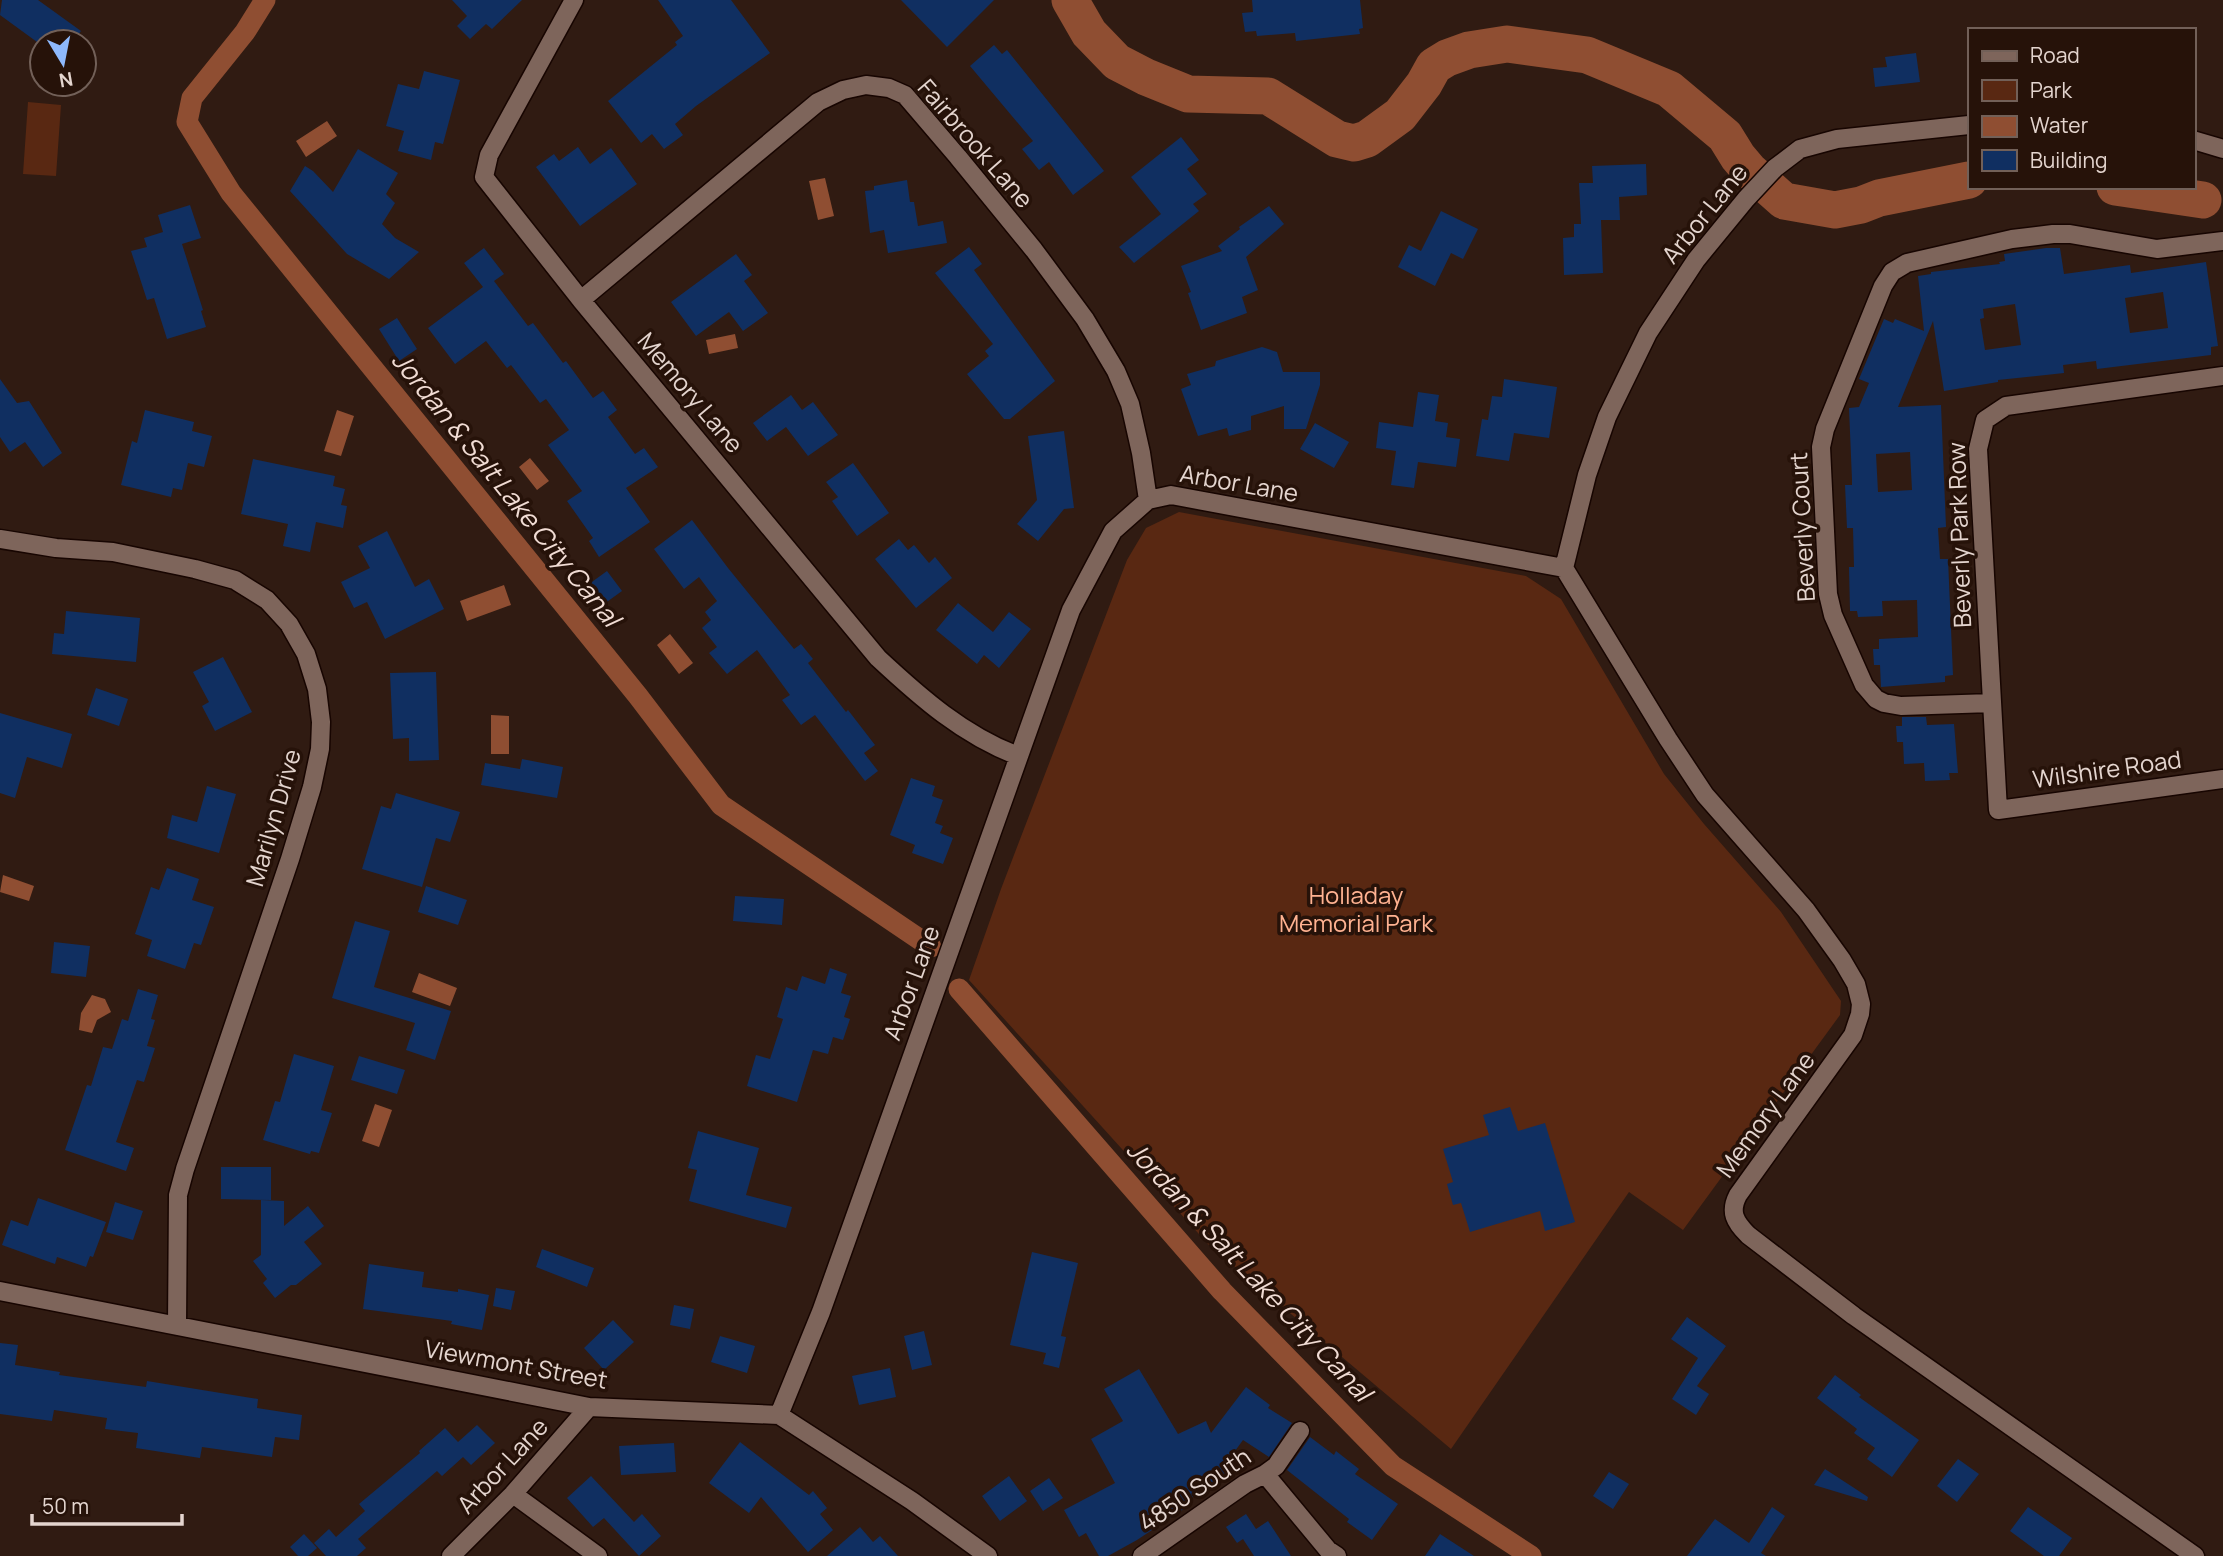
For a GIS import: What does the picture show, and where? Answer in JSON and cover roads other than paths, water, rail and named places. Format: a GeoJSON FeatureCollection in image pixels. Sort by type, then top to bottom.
{"type":"FeatureCollection","features":[{"type":"Feature","properties":{"kind":"street","name":"Memory Lane"},"geometry":{"type":"LineString","coordinates":[[574,0],[489,155],[484,177],[581,300],[878,658],[928,705],[995,747],[1018,756]]}},
{"type":"Feature","properties":{"kind":"street","name":"Fairbrook Lane"},"geometry":{"type":"LineString","coordinates":[[581,300],[818,102],[843,90],[866,85],[889,88],[905,95],[958,157],[1034,250],[1085,319],[1116,371],[1130,404],[1142,453],[1148,500]]}},
{"type":"Feature","properties":{"kind":"street","name":"Arbor Lane"},"geometry":{"type":"LineString","coordinates":[[779,1415],[821,1312],[1071,610],[1113,531],[1148,500],[1171,495],[1564,568],[1587,475],[1607,417],[1642,345],[1696,260],[1746,199],[1775,168],[1800,149],[1837,139],[1968,125]]}},
{"type":"Feature","properties":{"kind":"street"},"geometry":{"type":"LineString","coordinates":[[2195,141],[2223,149]]}},
{"type":"Feature","properties":{"kind":"street","name":"Beverly Court"},"geometry":{"type":"LineString","coordinates":[[1992,703],[1900,706],[1876,699],[1864,685],[1829,601],[1821,447],[1825,429],[1883,286],[1892,272],[1916,260],[2039,235],[2070,234],[2157,249],[2223,241]]}},
{"type":"Feature","properties":{"kind":"street","name":"Beverly Park Row"},"geometry":{"type":"LineString","coordinates":[[1998,810],[1978,449],[1985,420],[1996,411],[2017,403],[2223,376]]}},
{"type":"Feature","properties":{"kind":"street","name":"Marilyn Drive"},"geometry":{"type":"LineString","coordinates":[[0,539],[56,548],[113,552],[235,580],[267,600],[289,624],[306,654],[317,689],[321,722],[320,749],[312,787],[178,1195],[177,1326]]}},
{"type":"Feature","properties":{"kind":"street","name":"Memory Lane"},"geometry":{"type":"LineString","coordinates":[[1564,568],[1699,786],[1726,821],[1806,910],[1842,960],[1859,993],[1860,1014],[1853,1035],[1738,1195],[1733,1206],[1734,1218],[1748,1235],[1843,1308],[2195,1556]]}},
{"type":"Feature","properties":{"kind":"street","name":"Wilshire Road"},"geometry":{"type":"LineString","coordinates":[[1998,810],[2223,779]]}},
{"type":"Feature","properties":{"kind":"street","name":"Viewmont Street"},"geometry":{"type":"LineString","coordinates":[[0,1291],[589,1407],[779,1415]]}},
{"type":"Feature","properties":{"kind":"street","name":"Arbor Lane"},"geometry":{"type":"LineString","coordinates":[[451,1556],[513,1494],[589,1407]]}},
{"type":"Feature","properties":{"kind":"street"},"geometry":{"type":"LineString","coordinates":[[779,1415],[912,1501],[988,1556]]}},
{"type":"Feature","properties":{"kind":"street","name":"4850 South"},"geometry":{"type":"LineString","coordinates":[[1142,1556],[1265,1474],[1276,1465],[1300,1431]]}},
{"type":"Feature","properties":{"kind":"street"},"geometry":{"type":"LineString","coordinates":[[1265,1474],[1328,1550],[1337,1556]]}},
{"type":"Feature","properties":{"kind":"street"},"geometry":{"type":"LineString","coordinates":[[513,1494],[598,1556]]}},
{"type":"Feature","properties":{"kind":"water"},"geometry":{"type":"Polygon","coordinates":[[[327,121],[337,136],[306,157],[296,141],[327,121]]]}},
{"type":"Feature","properties":{"kind":"water"},"geometry":{"type":"Polygon","coordinates":[[[825,178],[834,216],[818,220],[809,181],[825,178]]]}},
{"type":"Feature","properties":{"kind":"water"},"geometry":{"type":"Polygon","coordinates":[[[735,334],[738,348],[709,354],[706,340],[735,334]]]}},
{"type":"Feature","properties":{"kind":"water"},"geometry":{"type":"Polygon","coordinates":[[[337,410],[354,416],[341,456],[324,451],[337,410]]]}},
{"type":"Feature","properties":{"kind":"water"},"geometry":{"type":"Polygon","coordinates":[[[530,458],[549,481],[537,490],[519,467],[530,458]]]}},
{"type":"Feature","properties":{"kind":"water"},"geometry":{"type":"Polygon","coordinates":[[[504,585],[511,605],[467,621],[460,601],[504,585]]]}},
{"type":"Feature","properties":{"kind":"water"},"geometry":{"type":"Polygon","coordinates":[[[670,634],[693,663],[679,674],[657,645],[670,634]]]}},
{"type":"Feature","properties":{"kind":"water"},"geometry":{"type":"Polygon","coordinates":[[[491,715],[509,716],[509,754],[491,754],[491,715]]]}},
{"type":"Feature","properties":{"kind":"water"},"geometry":{"type":"Polygon","coordinates":[[[3,875],[34,886],[29,901],[0,892],[3,875]]]}},
{"type":"Feature","properties":{"kind":"water"},"geometry":{"type":"Polygon","coordinates":[[[419,973],[457,988],[450,1006],[412,992],[419,973]]]}},
{"type":"Feature","properties":{"kind":"water"},"geometry":{"type":"Polygon","coordinates":[[[92,995],[105,999],[111,1012],[97,1020],[92,1033],[79,1030],[81,1013],[92,995]]]}},
{"type":"Feature","properties":{"kind":"water"},"geometry":{"type":"Polygon","coordinates":[[[375,1104],[392,1110],[379,1147],[362,1141],[375,1104]]]}},
{"type":"Feature","properties":{"kind":"waterway","name":"Jordan & Salt Lake City Canal"},"geometry":{"type":"LineString","coordinates":[[265,0],[245,32],[192,98],[187,122],[231,193],[638,696],[721,805],[931,947]]}},
{"type":"Feature","properties":{"kind":"waterway"},"geometry":{"type":"LineString","coordinates":[[1070,0],[1089,33],[1117,62],[1146,77],[1188,94],[1268,96],[1337,139],[1354,143],[1367,139],[1400,115],[1434,66],[1469,50],[1507,44],[1587,55],[1669,89],[1725,136],[1749,170],[1784,201],[1835,210],[1968,180]]}},
{"type":"Feature","properties":{"kind":"waterway"},"geometry":{"type":"LineString","coordinates":[[2129,189],[2203,200]]}},
{"type":"Feature","properties":{"kind":"waterway","name":"Jordan & Salt Lake City Canal"},"geometry":{"type":"LineString","coordinates":[[959,989],[1222,1291],[1393,1466],[1531,1556]]}},
{"type":"Feature","properties":{"kind":"park label","name":"Holladay Memorial Park"},"geometry":{"type":"Point","coordinates":[1356,910]}}]}
